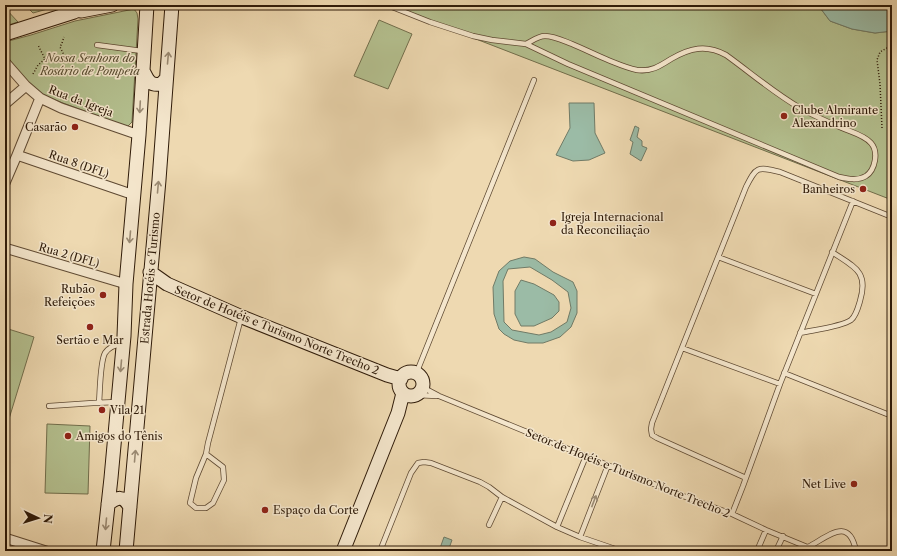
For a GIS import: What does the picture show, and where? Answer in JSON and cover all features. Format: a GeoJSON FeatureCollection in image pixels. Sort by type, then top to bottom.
{"type":"FeatureCollection","features":[{"type":"Feature","properties":{"kind":"main road"},"geometry":{"type":"LineString","coordinates":[[5,34],[74,12],[90,5]]}},
{"type":"Feature","properties":{"kind":"main road"},"geometry":{"type":"LineString","coordinates":[[74,12],[112,5]]}},
{"type":"Feature","properties":{"kind":"main road","name":"Estrada Hotéis e Turismo"},"geometry":{"type":"LineString","coordinates":[[126,551],[159,180],[172,5]]}},
{"type":"Feature","properties":{"kind":"main road","name":"Estrada Hotéis e Turismo"},"geometry":{"type":"LineString","coordinates":[[103,551],[123,340],[126,284],[139,135],[144,51],[143,7]]}},
{"type":"Feature","properties":{"kind":"main road"},"geometry":{"type":"LineString","coordinates":[[143,71],[148,81],[152,84],[160,84],[166,79]]}},
{"type":"Feature","properties":{"kind":"main road","name":"Setor de Hotéis e Turismo Norte Trecho 2"},"geometry":{"type":"LineString","coordinates":[[150,272],[167,284],[242,317],[387,375],[409,389]]}},
{"type":"Feature","properties":{"kind":"main road","name":"Setor de Hotéis e Turismo Norte Trecho 2"},"geometry":{"type":"LineString","coordinates":[[149,292],[167,284]]}},
{"type":"Feature","properties":{"kind":"main road"},"geometry":{"type":"LineString","coordinates":[[123,340],[127,340],[132,343],[139,342],[145,338]]}},
{"type":"Feature","properties":{"kind":"main road"},"geometry":{"type":"LineString","coordinates":[[343,551],[409,389],[403,376],[412,373],[416,374]]}},
{"type":"Feature","properties":{"kind":"main road"},"geometry":{"type":"LineString","coordinates":[[111,478],[117,486],[123,487],[127,486],[133,480]]}},
{"type":"Feature","properties":{"kind":"main road"},"geometry":{"type":"LineString","coordinates":[[108,504],[120,498],[125,500],[130,507]]}},
{"type":"Feature","properties":{"kind":"street","name":"Rua da Igreja"},"geometry":{"type":"LineString","coordinates":[[5,62],[26,86],[40,98],[62,108],[139,135]]}},
{"type":"Feature","properties":{"kind":"street"},"geometry":{"type":"LineString","coordinates":[[5,104],[26,86]]}},
{"type":"Feature","properties":{"kind":"street"},"geometry":{"type":"LineString","coordinates":[[5,183],[40,98]]}},
{"type":"Feature","properties":{"kind":"street","name":"Rua 8 (DFL)"},"geometry":{"type":"LineString","coordinates":[[17,155],[134,195]]}},
{"type":"Feature","properties":{"kind":"street","name":"Rua 2 (DFL)"},"geometry":{"type":"LineString","coordinates":[[5,248],[126,284]]}},
{"type":"Feature","properties":{"kind":"street"},"geometry":{"type":"LineString","coordinates":[[5,538],[46,551]]}},
{"type":"Feature","properties":{"kind":"lane"},"geometry":{"type":"LineString","coordinates":[[387,5],[430,22],[473,36],[526,44],[568,64],[839,177],[853,179],[862,178],[870,173],[873,167],[875,150],[873,144],[852,132],[801,109],[786,100],[720,51],[697,48],[678,55],[657,68],[640,70],[625,66],[551,36],[540,37],[526,44]]}},
{"type":"Feature","properties":{"kind":"lane"},"geometry":{"type":"LineString","coordinates":[[97,45],[144,51]]}},
{"type":"Feature","properties":{"kind":"lane"},"geometry":{"type":"LineString","coordinates":[[416,374],[534,80]]}},
{"type":"Feature","properties":{"kind":"lane"},"geometry":{"type":"LineString","coordinates":[[746,478],[663,441],[651,433],[651,429],[652,423],[746,187],[757,170],[766,169],[780,172],[892,217]]}},
{"type":"Feature","properties":{"kind":"lane"},"geometry":{"type":"LineString","coordinates":[[732,514],[784,373],[853,201]]}},
{"type":"Feature","properties":{"kind":"lane"},"geometry":{"type":"LineString","coordinates":[[800,333],[840,325],[855,316],[857,311],[862,295],[862,277],[854,267],[832,252]]}},
{"type":"Feature","properties":{"kind":"lane"},"geometry":{"type":"LineString","coordinates":[[718,257],[816,294]]}},
{"type":"Feature","properties":{"kind":"lane"},"geometry":{"type":"LineString","coordinates":[[206,454],[222,467],[224,480],[213,503],[206,508],[196,508],[190,503],[196,478],[206,454],[242,317]]}},
{"type":"Feature","properties":{"kind":"lane"},"geometry":{"type":"LineString","coordinates":[[99,403],[102,360],[106,352],[112,346],[123,340]]}},
{"type":"Feature","properties":{"kind":"lane"},"geometry":{"type":"LineString","coordinates":[[682,348],[780,384]]}},
{"type":"Feature","properties":{"kind":"lane"},"geometry":{"type":"LineString","coordinates":[[784,373],[892,416]]}},
{"type":"Feature","properties":{"kind":"lane","name":"Setor de Hotéis e Turismo Norte Trecho 2"},"geometry":{"type":"LineString","coordinates":[[409,389],[439,396],[732,514],[817,551]]}},
{"type":"Feature","properties":{"kind":"lane","name":"Setor de Hotéis e Turismo Norte Trecho 2"},"geometry":{"type":"LineString","coordinates":[[409,389],[439,396]]}},
{"type":"Feature","properties":{"kind":"lane"},"geometry":{"type":"LineString","coordinates":[[49,406],[117,402]]}},
{"type":"Feature","properties":{"kind":"lane"},"geometry":{"type":"LineString","coordinates":[[557,527],[586,456]]}},
{"type":"Feature","properties":{"kind":"lane"},"geometry":{"type":"LineString","coordinates":[[380,551],[411,472],[418,463],[424,462],[431,463],[484,484],[502,496],[557,527],[580,537],[621,551]]}},
{"type":"Feature","properties":{"kind":"lane"},"geometry":{"type":"LineString","coordinates":[[580,537],[608,465]]}},
{"type":"Feature","properties":{"kind":"lane"},"geometry":{"type":"LineString","coordinates":[[489,525],[502,496]]}},
{"type":"Feature","properties":{"kind":"lane"},"geometry":{"type":"LineString","coordinates":[[756,551],[766,530]]}},
{"type":"Feature","properties":{"kind":"lane"},"geometry":{"type":"LineString","coordinates":[[808,547],[835,532],[842,531],[848,532],[851,536],[854,541],[856,551]]}},
{"type":"Feature","properties":{"kind":"lane"},"geometry":{"type":"LineString","coordinates":[[776,551],[782,536]]}},
{"type":"Feature","properties":{"kind":"path"},"geometry":{"type":"LineString","coordinates":[[64,37],[60,47],[66,59]]}},
{"type":"Feature","properties":{"kind":"path"},"geometry":{"type":"LineString","coordinates":[[38,44],[46,59]]}},
{"type":"Feature","properties":{"kind":"path"},"geometry":{"type":"LineString","coordinates":[[882,128],[880,84],[877,60],[880,52],[892,45]]}},
{"type":"Feature","properties":{"kind":"path"},"geometry":{"type":"LineString","coordinates":[[33,74],[38,65],[46,59],[66,59],[71,62]]}},
{"type":"Feature","properties":{"kind":"green space"},"geometry":{"type":"Polygon","coordinates":[[[25,5],[62,5],[33,13],[25,5]]]}},
{"type":"Feature","properties":{"kind":"green space","name":"Clube Almirante Alexandrino"},"geometry":{"type":"Polygon","coordinates":[[[403,5],[818,5],[830,21],[852,29],[875,33],[892,31],[892,200],[401,10],[403,5]]]}},
{"type":"Feature","properties":{"kind":"green space"},"geometry":{"type":"Polygon","coordinates":[[[5,8],[18,22],[5,26],[5,8]]]}},
{"type":"Feature","properties":{"kind":"green space","name":"Nossa Senhora do Rosário de Pompeía"},"geometry":{"type":"Polygon","coordinates":[[[134,9],[137,13],[138,19],[132,122],[127,127],[39,94],[5,55],[5,42],[75,21],[134,9]]]}},
{"type":"Feature","properties":{"kind":"green space"},"geometry":{"type":"Polygon","coordinates":[[[379,20],[412,34],[388,89],[354,76],[379,20]]]}},
{"type":"Feature","properties":{"kind":"green space"},"geometry":{"type":"Polygon","coordinates":[[[5,328],[34,337],[5,432],[5,328]]]}},
{"type":"Feature","properties":{"kind":"green space"},"geometry":{"type":"Polygon","coordinates":[[[47,424],[90,426],[88,494],[45,493],[47,424]]]}},
{"type":"Feature","properties":{"kind":"shaded area"},"geometry":{"type":"Polygon","coordinates":[[[818,5],[892,5],[892,31],[875,33],[852,29],[830,21],[818,5]]]}},
{"type":"Feature","properties":{"kind":"shaded area"},"geometry":{"type":"Polygon","coordinates":[[[569,103],[594,103],[595,133],[605,153],[589,160],[573,161],[556,155],[570,128],[569,103]]]}},
{"type":"Feature","properties":{"kind":"shaded area"},"geometry":{"type":"Polygon","coordinates":[[[635,126],[639,128],[637,137],[642,141],[642,146],[647,148],[641,161],[630,154],[633,142],[630,140],[635,126]]]}},
{"type":"Feature","properties":{"kind":"shaded area"},"geometry":{"type":"Polygon","coordinates":[[[524,257],[535,259],[553,272],[573,282],[577,291],[577,313],[571,327],[560,337],[543,343],[528,343],[514,340],[499,329],[494,314],[493,287],[499,271],[510,261],[524,257]],[[530,267],[508,269],[503,281],[504,322],[512,330],[539,335],[551,332],[567,322],[571,308],[568,292],[552,280],[530,267]]]}},
{"type":"Feature","properties":{"kind":"shaded area"},"geometry":{"type":"Polygon","coordinates":[[[521,280],[534,284],[554,295],[559,302],[559,311],[552,318],[534,326],[521,326],[515,314],[515,291],[521,280]]]}},
{"type":"Feature","properties":{"kind":"shaded area"},"geometry":{"type":"Polygon","coordinates":[[[444,537],[452,540],[448,551],[439,551],[444,537]]]}},
{"type":"Feature","properties":{"kind":"place","name":"Clube Almirante Alexandrino"},"geometry":{"type":"Point","coordinates":[784,116]}},
{"type":"Feature","properties":{"kind":"place","name":"Casarão"},"geometry":{"type":"Point","coordinates":[75,127]}},
{"type":"Feature","properties":{"kind":"place","name":"Banheiros"},"geometry":{"type":"Point","coordinates":[863,189]}},
{"type":"Feature","properties":{"kind":"place","name":"Igreja Internacional da Reconciliação"},"geometry":{"type":"Point","coordinates":[553,223]}},
{"type":"Feature","properties":{"kind":"place","name":"Rubão Refeições"},"geometry":{"type":"Point","coordinates":[103,295]}},
{"type":"Feature","properties":{"kind":"place","name":"Sertão e Mar"},"geometry":{"type":"Point","coordinates":[90,327]}},
{"type":"Feature","properties":{"kind":"place","name":"Vila 21"},"geometry":{"type":"Point","coordinates":[102,410]}},
{"type":"Feature","properties":{"kind":"place","name":"Amigos do Tênis"},"geometry":{"type":"Point","coordinates":[68,436]}},
{"type":"Feature","properties":{"kind":"place","name":"Net Live"},"geometry":{"type":"Point","coordinates":[854,484]}},
{"type":"Feature","properties":{"kind":"place","name":"Espaço da Corte"},"geometry":{"type":"Point","coordinates":[265,510]}}]}
